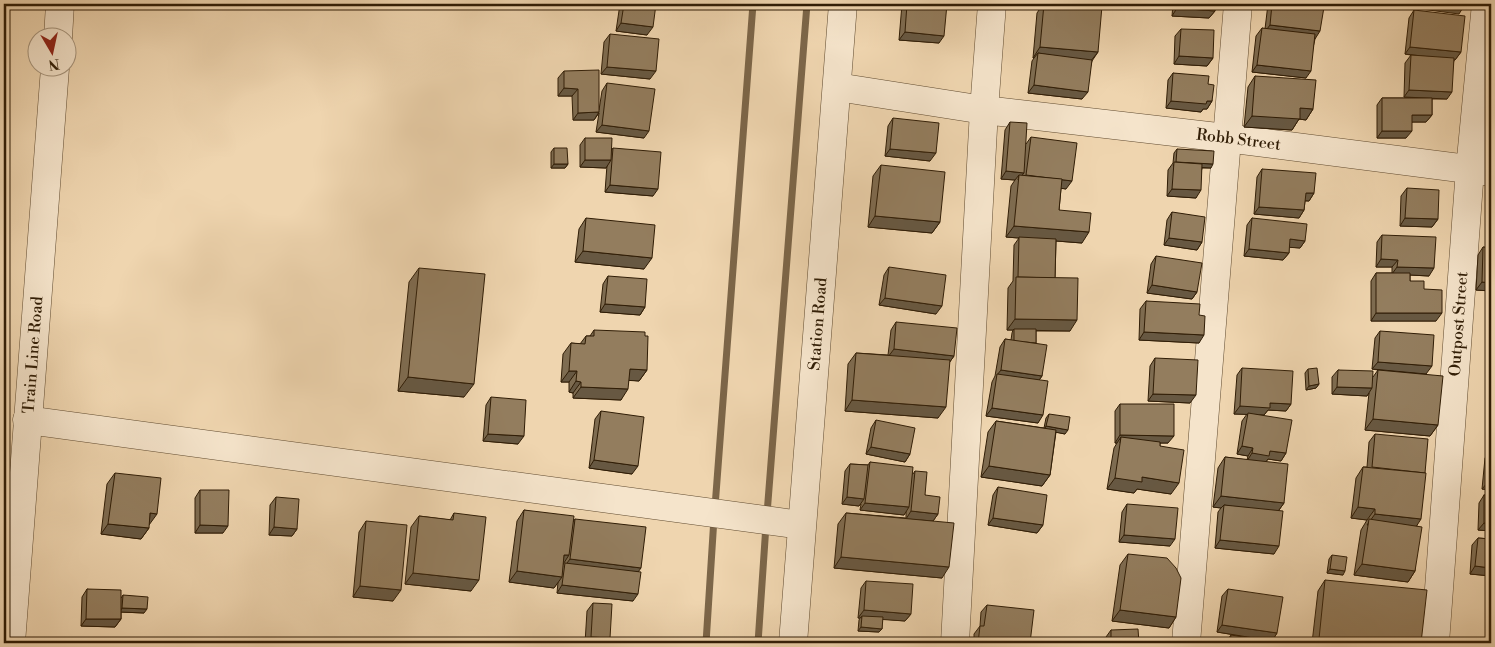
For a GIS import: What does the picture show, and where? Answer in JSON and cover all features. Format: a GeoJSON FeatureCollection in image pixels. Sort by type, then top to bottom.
{"type":"FeatureCollection","features":[{"type":"Feature","properties":{"kind":"street"},"geometry":{"type":"LineString","coordinates":[[59,28],[60,4]]}},
{"type":"Feature","properties":{"kind":"street","name":"Station Road"},"geometry":{"type":"LineString","coordinates":[[793,643],[843,4]]}},
{"type":"Feature","properties":{"kind":"street"},"geometry":{"type":"LineString","coordinates":[[955,643],[984,110],[992,4]]}},
{"type":"Feature","properties":{"kind":"street"},"geometry":{"type":"LineString","coordinates":[[1186,643],[1238,4]]}},
{"type":"Feature","properties":{"kind":"street","name":"Outpost Street"},"geometry":{"type":"LineString","coordinates":[[1435,643],[1481,170],[1486,4]]}},
{"type":"Feature","properties":{"kind":"street","name":"Train Line Road"},"geometry":{"type":"LineString","coordinates":[[11,643],[54,78]]}},
{"type":"Feature","properties":{"kind":"street","name":"Robb Street"},"geometry":{"type":"LineString","coordinates":[[837,87],[984,110],[1481,170]]}},
{"type":"Feature","properties":{"kind":"street"},"geometry":{"type":"LineString","coordinates":[[27,420],[801,524]]}},
{"type":"Feature","properties":{"kind":"building"},"geometry":{"type":"Polygon","coordinates":[[[624,4],[656,4],[653,27],[621,23],[624,4]]]}},
{"type":"Feature","properties":{"kind":"building"},"geometry":{"type":"Polygon","coordinates":[[[907,4],[947,4],[944,36],[905,32],[907,4]]]}},
{"type":"Feature","properties":{"kind":"building"},"geometry":{"type":"Polygon","coordinates":[[[1044,4],[1102,6],[1098,52],[1040,47],[1044,4]]]}},
{"type":"Feature","properties":{"kind":"building"},"geometry":{"type":"Polygon","coordinates":[[[1178,4],[1215,4],[1215,11],[1177,8],[1178,4]]]}},
{"type":"Feature","properties":{"kind":"building"},"geometry":{"type":"Polygon","coordinates":[[[1272,4],[1317,4],[1317,7],[1324,7],[1320,31],[1270,25],[1272,4]]]}},
{"type":"Feature","properties":{"kind":"building"},"geometry":{"type":"Polygon","coordinates":[[[1443,4],[1464,4],[1464,6],[1443,4]]]}},
{"type":"Feature","properties":{"kind":"building"},"geometry":{"type":"Polygon","coordinates":[[[1414,10],[1465,16],[1461,52],[1410,47],[1414,10]]]}},
{"type":"Feature","properties":{"kind":"building"},"geometry":{"type":"Polygon","coordinates":[[[1262,28],[1315,34],[1311,71],[1257,65],[1262,28]]]}},
{"type":"Feature","properties":{"kind":"building"},"geometry":{"type":"Polygon","coordinates":[[[1181,29],[1214,30],[1213,58],[1179,56],[1181,29]]]}},
{"type":"Feature","properties":{"kind":"building"},"geometry":{"type":"Polygon","coordinates":[[[610,34],[659,39],[656,71],[607,67],[610,34]]]}},
{"type":"Feature","properties":{"kind":"building"},"geometry":{"type":"Polygon","coordinates":[[[1038,53],[1092,60],[1088,92],[1034,85],[1038,53]]]}},
{"type":"Feature","properties":{"kind":"building"},"geometry":{"type":"Polygon","coordinates":[[[1411,55],[1454,58],[1452,92],[1409,90],[1411,55]]]}},
{"type":"Feature","properties":{"kind":"building"},"geometry":{"type":"Polygon","coordinates":[[[599,70],[599,112],[578,113],[578,89],[564,88],[564,71],[599,70]]]}},
{"type":"Feature","properties":{"kind":"building"},"geometry":{"type":"Polygon","coordinates":[[[1173,73],[1209,76],[1208,84],[1214,85],[1212,101],[1207,101],[1206,104],[1171,101],[1173,73]]]}},
{"type":"Feature","properties":{"kind":"building"},"geometry":{"type":"Polygon","coordinates":[[[1255,76],[1316,80],[1313,109],[1300,108],[1300,119],[1252,116],[1255,76]]]}},
{"type":"Feature","properties":{"kind":"building"},"geometry":{"type":"Polygon","coordinates":[[[607,83],[655,89],[649,131],[602,125],[607,83]]]}},
{"type":"Feature","properties":{"kind":"building"},"geometry":{"type":"Polygon","coordinates":[[[1382,98],[1432,98],[1432,115],[1412,115],[1412,131],[1382,131],[1382,98]]]}},
{"type":"Feature","properties":{"kind":"building"},"geometry":{"type":"Polygon","coordinates":[[[893,118],[939,123],[936,153],[890,149],[893,118]]]}},
{"type":"Feature","properties":{"kind":"building"},"geometry":{"type":"Polygon","coordinates":[[[1010,122],[1027,123],[1024,173],[1006,171],[1010,122]]]}},
{"type":"Feature","properties":{"kind":"building"},"geometry":{"type":"Polygon","coordinates":[[[1031,137],[1077,143],[1072,181],[1026,175],[1031,137]]]}},
{"type":"Feature","properties":{"kind":"building"},"geometry":{"type":"Polygon","coordinates":[[[585,138],[612,138],[611,160],[585,160],[585,138]]]}},
{"type":"Feature","properties":{"kind":"building"},"geometry":{"type":"Polygon","coordinates":[[[554,148],[567,148],[568,164],[554,164],[554,148]]]}},
{"type":"Feature","properties":{"kind":"building"},"geometry":{"type":"Polygon","coordinates":[[[613,148],[661,152],[658,189],[610,185],[613,148]]]}},
{"type":"Feature","properties":{"kind":"building"},"geometry":{"type":"Polygon","coordinates":[[[1177,149],[1214,151],[1213,164],[1176,162],[1177,149]]]}},
{"type":"Feature","properties":{"kind":"building"},"geometry":{"type":"Polygon","coordinates":[[[1174,162],[1202,164],[1201,190],[1172,189],[1174,162]]]}},
{"type":"Feature","properties":{"kind":"building"},"geometry":{"type":"Polygon","coordinates":[[[881,165],[945,172],[940,222],[875,216],[881,165]]]}},
{"type":"Feature","properties":{"kind":"building"},"geometry":{"type":"Polygon","coordinates":[[[1262,169],[1316,173],[1314,193],[1306,193],[1304,210],[1259,207],[1262,169]]]}},
{"type":"Feature","properties":{"kind":"building"},"geometry":{"type":"Polygon","coordinates":[[[1019,175],[1062,179],[1059,210],[1091,213],[1089,232],[1014,226],[1019,175]]]}},
{"type":"Feature","properties":{"kind":"building"},"geometry":{"type":"Polygon","coordinates":[[[1407,188],[1439,190],[1438,219],[1405,218],[1407,188]]]}},
{"type":"Feature","properties":{"kind":"building"},"geometry":{"type":"Polygon","coordinates":[[[1172,212],[1205,217],[1202,242],[1169,238],[1172,212]]]}},
{"type":"Feature","properties":{"kind":"building"},"geometry":{"type":"Polygon","coordinates":[[[586,218],[655,225],[652,258],[583,251],[586,218]]]}},
{"type":"Feature","properties":{"kind":"building"},"geometry":{"type":"Polygon","coordinates":[[[1252,218],[1307,224],[1305,241],[1290,239],[1289,253],[1249,249],[1252,218]]]}},
{"type":"Feature","properties":{"kind":"building"},"geometry":{"type":"Polygon","coordinates":[[[1382,235],[1436,237],[1434,268],[1397,267],[1398,260],[1381,259],[1382,235]]]}},
{"type":"Feature","properties":{"kind":"building"},"geometry":{"type":"Polygon","coordinates":[[[1019,237],[1056,239],[1055,278],[1018,277],[1019,237]]]}},
{"type":"Feature","properties":{"kind":"building"},"geometry":{"type":"Polygon","coordinates":[[[1483,247],[1491,248],[1491,283],[1482,282],[1483,247]]]}},
{"type":"Feature","properties":{"kind":"building"},"geometry":{"type":"Polygon","coordinates":[[[1156,256],[1202,263],[1197,292],[1152,285],[1156,256]]]}},
{"type":"Feature","properties":{"kind":"building"},"geometry":{"type":"Polygon","coordinates":[[[889,267],[946,275],[942,306],[885,298],[889,267]]]}},
{"type":"Feature","properties":{"kind":"building"},"geometry":{"type":"Polygon","coordinates":[[[419,268],[485,274],[474,384],[408,377],[419,268]]]}},
{"type":"Feature","properties":{"kind":"building"},"geometry":{"type":"Polygon","coordinates":[[[1376,273],[1410,273],[1410,281],[1424,281],[1424,289],[1442,290],[1442,313],[1376,313],[1376,273]]]}},
{"type":"Feature","properties":{"kind":"building"},"geometry":{"type":"Polygon","coordinates":[[[608,276],[647,279],[645,307],[605,304],[608,276]]]}},
{"type":"Feature","properties":{"kind":"building"},"geometry":{"type":"Polygon","coordinates":[[[1016,277],[1078,278],[1077,320],[1015,319],[1016,277]]]}},
{"type":"Feature","properties":{"kind":"building"},"geometry":{"type":"Polygon","coordinates":[[[1146,301],[1200,304],[1199,315],[1205,316],[1204,335],[1144,332],[1146,301]]]}},
{"type":"Feature","properties":{"kind":"building"},"geometry":{"type":"Polygon","coordinates":[[[896,322],[957,328],[954,356],[894,349],[896,322]]]}},
{"type":"Feature","properties":{"kind":"building"},"geometry":{"type":"Polygon","coordinates":[[[1014,329],[1036,329],[1036,343],[1014,341],[1014,329]]]}},
{"type":"Feature","properties":{"kind":"building"},"geometry":{"type":"Polygon","coordinates":[[[594,330],[645,332],[645,336],[648,336],[647,370],[630,369],[628,389],[581,387],[581,382],[576,381],[577,371],[569,371],[571,343],[585,344],[586,336],[594,336],[594,330]]]}},
{"type":"Feature","properties":{"kind":"building"},"geometry":{"type":"Polygon","coordinates":[[[1380,331],[1434,335],[1432,366],[1378,362],[1380,331]]]}},
{"type":"Feature","properties":{"kind":"building"},"geometry":{"type":"Polygon","coordinates":[[[1005,339],[1047,345],[1042,376],[1001,370],[1005,339]]]}},
{"type":"Feature","properties":{"kind":"building"},"geometry":{"type":"Polygon","coordinates":[[[856,353],[950,360],[946,407],[852,400],[856,353]]]}},
{"type":"Feature","properties":{"kind":"building"},"geometry":{"type":"Polygon","coordinates":[[[1155,358],[1198,360],[1196,395],[1153,394],[1155,358]]]}},
{"type":"Feature","properties":{"kind":"building"},"geometry":{"type":"Polygon","coordinates":[[[1242,368],[1293,371],[1291,404],[1270,403],[1270,408],[1240,406],[1242,368]]]}},
{"type":"Feature","properties":{"kind":"building"},"geometry":{"type":"Polygon","coordinates":[[[1317,368],[1319,384],[1309,386],[1308,369],[1317,368]]]}},
{"type":"Feature","properties":{"kind":"building"},"geometry":{"type":"Polygon","coordinates":[[[1338,370],[1373,371],[1372,388],[1337,387],[1338,370]]]}},
{"type":"Feature","properties":{"kind":"building"},"geometry":{"type":"Polygon","coordinates":[[[1378,370],[1443,376],[1438,425],[1373,419],[1378,370]]]}},
{"type":"Feature","properties":{"kind":"building"},"geometry":{"type":"Polygon","coordinates":[[[997,374],[1048,381],[1043,415],[992,408],[997,374]]]}},
{"type":"Feature","properties":{"kind":"building"},"geometry":{"type":"Polygon","coordinates":[[[491,397],[526,400],[524,436],[488,434],[491,397]]]}},
{"type":"Feature","properties":{"kind":"building"},"geometry":{"type":"Polygon","coordinates":[[[1120,404],[1174,404],[1174,436],[1120,435],[1120,404]]]}},
{"type":"Feature","properties":{"kind":"building"},"geometry":{"type":"Polygon","coordinates":[[[601,411],[644,417],[638,466],[594,460],[601,411]]]}},
{"type":"Feature","properties":{"kind":"building"},"geometry":{"type":"Polygon","coordinates":[[[1248,413],[1292,420],[1286,453],[1270,451],[1269,456],[1252,453],[1253,448],[1242,446],[1248,413]]]}},
{"type":"Feature","properties":{"kind":"building"},"geometry":{"type":"Polygon","coordinates":[[[1049,414],[1070,417],[1068,430],[1046,426],[1049,414]]]}},
{"type":"Feature","properties":{"kind":"building"},"geometry":{"type":"Polygon","coordinates":[[[876,420],[915,428],[910,454],[871,447],[876,420]]]}},
{"type":"Feature","properties":{"kind":"building"},"geometry":{"type":"Polygon","coordinates":[[[996,421],[1056,430],[1050,475],[989,466],[996,421]]]}},
{"type":"Feature","properties":{"kind":"building"},"geometry":{"type":"Polygon","coordinates":[[[1375,434],[1428,439],[1425,473],[1372,467],[1375,434]]]}},
{"type":"Feature","properties":{"kind":"building"},"geometry":{"type":"Polygon","coordinates":[[[1121,437],[1160,442],[1160,446],[1184,450],[1179,483],[1142,477],[1142,482],[1115,478],[1121,437]]]}},
{"type":"Feature","properties":{"kind":"building"},"geometry":{"type":"Polygon","coordinates":[[[1490,451],[1491,482],[1488,482],[1490,451]]]}},
{"type":"Feature","properties":{"kind":"building"},"geometry":{"type":"Polygon","coordinates":[[[1225,457],[1288,464],[1284,503],[1221,496],[1225,457]]]}},
{"type":"Feature","properties":{"kind":"building"},"geometry":{"type":"Polygon","coordinates":[[[870,462],[913,467],[909,507],[865,503],[870,462]]]}},
{"type":"Feature","properties":{"kind":"building"},"geometry":{"type":"Polygon","coordinates":[[[850,464],[868,465],[864,499],[847,497],[850,464]]]}},
{"type":"Feature","properties":{"kind":"building"},"geometry":{"type":"Polygon","coordinates":[[[1363,467],[1426,473],[1421,519],[1375,514],[1375,509],[1358,507],[1363,467]]]}},
{"type":"Feature","properties":{"kind":"building"},"geometry":{"type":"Polygon","coordinates":[[[915,471],[927,472],[925,495],[940,497],[938,514],[911,511],[915,471]]]}},
{"type":"Feature","properties":{"kind":"building"},"geometry":{"type":"Polygon","coordinates":[[[115,473],[161,478],[157,514],[150,513],[149,528],[108,524],[115,473]]]}},
{"type":"Feature","properties":{"kind":"building"},"geometry":{"type":"Polygon","coordinates":[[[998,487],[1047,495],[1043,525],[993,518],[998,487]]]}},
{"type":"Feature","properties":{"kind":"building"},"geometry":{"type":"Polygon","coordinates":[[[200,490],[229,490],[228,526],[200,525],[200,490]]]}},
{"type":"Feature","properties":{"kind":"building"},"geometry":{"type":"Polygon","coordinates":[[[1484,495],[1491,495],[1491,523],[1484,523],[1484,495]]]}},
{"type":"Feature","properties":{"kind":"building"},"geometry":{"type":"Polygon","coordinates":[[[276,497],[299,499],[297,529],[274,527],[276,497]]]}},
{"type":"Feature","properties":{"kind":"building"},"geometry":{"type":"Polygon","coordinates":[[[1127,504],[1178,508],[1175,539],[1124,535],[1127,504]]]}},
{"type":"Feature","properties":{"kind":"building"},"geometry":{"type":"Polygon","coordinates":[[[1224,505],[1283,511],[1279,546],[1220,540],[1224,505]]]}},
{"type":"Feature","properties":{"kind":"building"},"geometry":{"type":"Polygon","coordinates":[[[524,510],[574,516],[569,555],[564,555],[562,577],[517,571],[524,510]]]}},
{"type":"Feature","properties":{"kind":"building"},"geometry":{"type":"Polygon","coordinates":[[[454,513],[486,517],[479,580],[413,573],[419,516],[453,520],[454,513]]]}},
{"type":"Feature","properties":{"kind":"building"},"geometry":{"type":"Polygon","coordinates":[[[846,513],[954,523],[949,567],[841,557],[846,513]]]}},
{"type":"Feature","properties":{"kind":"building"},"geometry":{"type":"Polygon","coordinates":[[[575,519],[646,527],[641,568],[570,559],[575,519]]]}},
{"type":"Feature","properties":{"kind":"building"},"geometry":{"type":"Polygon","coordinates":[[[1369,519],[1422,527],[1415,571],[1362,564],[1369,519]]]}},
{"type":"Feature","properties":{"kind":"building"},"geometry":{"type":"Polygon","coordinates":[[[366,521],[407,525],[401,590],[360,586],[366,521]]]}},
{"type":"Feature","properties":{"kind":"building"},"geometry":{"type":"Polygon","coordinates":[[[1478,538],[1491,539],[1491,568],[1475,566],[1478,538]]]}},
{"type":"Feature","properties":{"kind":"building"},"geometry":{"type":"Polygon","coordinates":[[[1128,554],[1167,558],[1176,568],[1181,578],[1176,617],[1120,610],[1128,554]]]}},
{"type":"Feature","properties":{"kind":"building"},"geometry":{"type":"Polygon","coordinates":[[[1332,555],[1347,557],[1345,571],[1330,569],[1332,555]]]}},
{"type":"Feature","properties":{"kind":"building"},"geometry":{"type":"Polygon","coordinates":[[[565,563],[641,572],[638,594],[562,585],[565,563]]]}},
{"type":"Feature","properties":{"kind":"building"},"geometry":{"type":"Polygon","coordinates":[[[1325,580],[1427,590],[1421,643],[1359,643],[1319,639],[1325,580]]]}},
{"type":"Feature","properties":{"kind":"building"},"geometry":{"type":"Polygon","coordinates":[[[866,581],[913,584],[911,614],[864,610],[866,581]]]}},
{"type":"Feature","properties":{"kind":"building"},"geometry":{"type":"Polygon","coordinates":[[[87,589],[121,590],[121,619],[86,619],[87,589]]]}},
{"type":"Feature","properties":{"kind":"building"},"geometry":{"type":"Polygon","coordinates":[[[1228,589],[1283,597],[1277,633],[1222,625],[1228,589]]]}},
{"type":"Feature","properties":{"kind":"building"},"geometry":{"type":"Polygon","coordinates":[[[123,595],[148,597],[147,609],[122,608],[123,595]]]}},
{"type":"Feature","properties":{"kind":"building"},"geometry":{"type":"Polygon","coordinates":[[[593,603],[612,604],[610,638],[591,637],[593,603]]]}},
{"type":"Feature","properties":{"kind":"building"},"geometry":{"type":"Polygon","coordinates":[[[987,605],[1034,610],[1030,643],[978,643],[980,626],[984,626],[987,605]]]}},
{"type":"Feature","properties":{"kind":"building"},"geometry":{"type":"Polygon","coordinates":[[[862,616],[883,617],[882,629],[861,627],[862,616]]]}},
{"type":"Feature","properties":{"kind":"building"},"geometry":{"type":"Polygon","coordinates":[[[1138,629],[1139,643],[1111,643],[1111,630],[1138,629]]]}},
{"type":"Feature","properties":{"kind":"building"},"geometry":{"type":"Polygon","coordinates":[[[1231,635],[1282,643],[1230,643],[1231,635]]]}},
{"type":"Feature","properties":{"kind":"waterway"},"geometry":{"type":"LineString","coordinates":[[715,507],[753,4]]}},
{"type":"Feature","properties":{"kind":"waterway"},"geometry":{"type":"LineString","coordinates":[[767,514],[807,4]]}},
{"type":"Feature","properties":{"kind":"waterway"},"geometry":{"type":"LineString","coordinates":[[706,643],[714,518]]}},
{"type":"Feature","properties":{"kind":"waterway"},"geometry":{"type":"LineString","coordinates":[[758,643],[766,525]]}}]}
